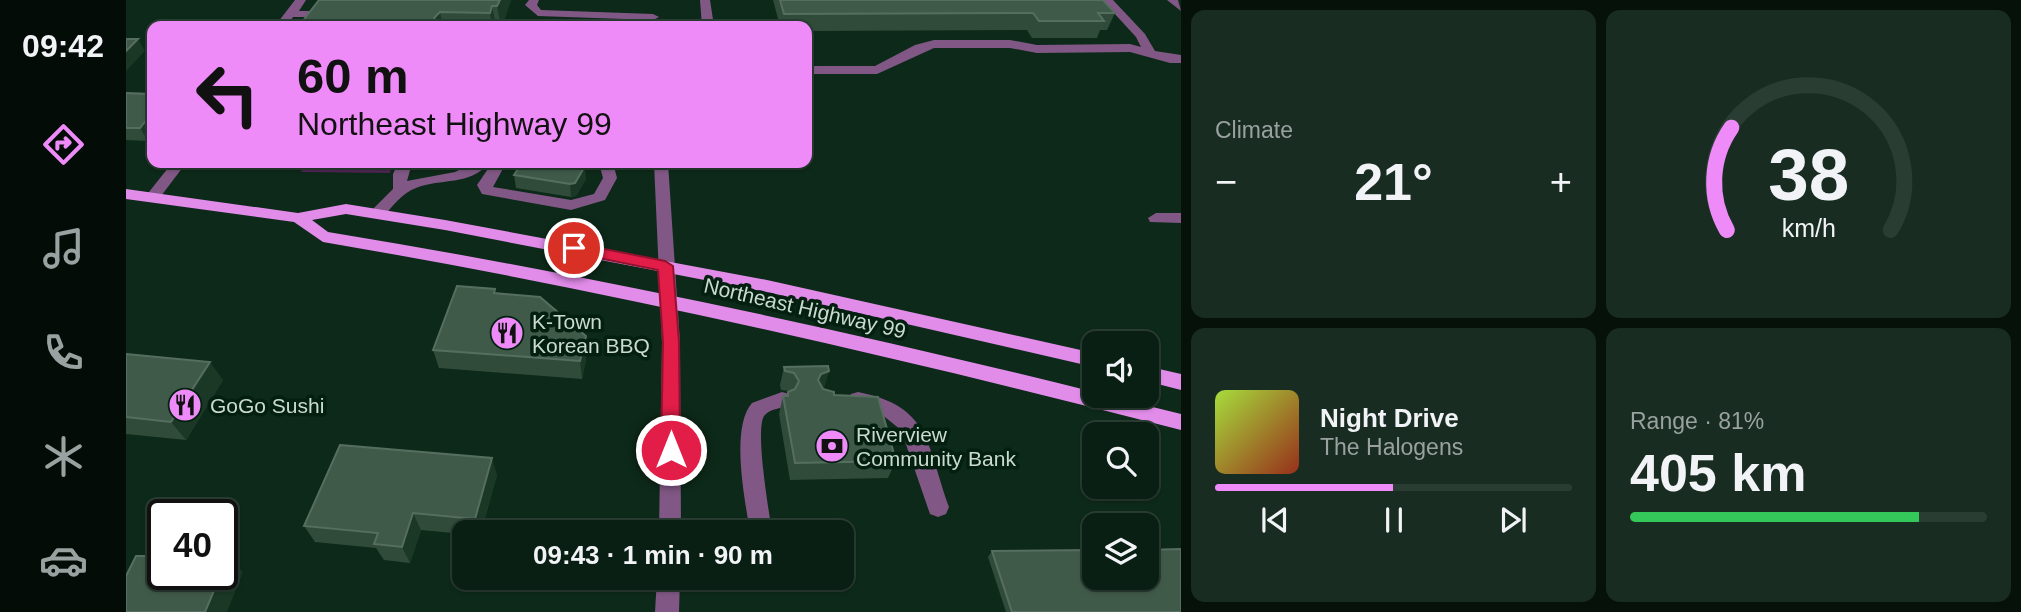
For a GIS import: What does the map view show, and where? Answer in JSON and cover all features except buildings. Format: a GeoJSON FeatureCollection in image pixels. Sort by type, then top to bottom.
{"type":"FeatureCollection","features":[{"type":"Feature","properties":{"kind":"main road","name":"Northeast Highway 99"},"geometry":{"type":"LineString","coordinates":[[126,194],[298,218],[346,209],[377,214],[665,266],[1082,357]]}},
{"type":"Feature","properties":{"kind":"main road","name":"Northeast Highway 99"},"geometry":{"type":"LineString","coordinates":[[298,218],[323,237],[667,300],[988,373],[1181,422]]}},
{"type":"Feature","properties":{"kind":"main road"},"geometry":{"type":"LineString","coordinates":[[1159,376],[1181,382]]}},
{"type":"Feature","properties":{"kind":"street"},"geometry":{"type":"LineString","coordinates":[[285,21],[301,0]]}},
{"type":"Feature","properties":{"kind":"street"},"geometry":{"type":"LineString","coordinates":[[534,0],[531,5],[538,13],[653,17]]}},
{"type":"Feature","properties":{"kind":"street"},"geometry":{"type":"LineString","coordinates":[[705,0],[707,21]]}},
{"type":"Feature","properties":{"kind":"street"},"geometry":{"type":"LineString","coordinates":[[1107,0],[1141,37],[1150,53]]}},
{"type":"Feature","properties":{"kind":"street"},"geometry":{"type":"LineString","coordinates":[[291,13],[347,14]]}},
{"type":"Feature","properties":{"kind":"street"},"geometry":{"type":"LineString","coordinates":[[812,70],[877,70],[919,48],[934,44],[1010,44],[1037,49],[1130,48],[1181,59]]}},
{"type":"Feature","properties":{"kind":"street"},"geometry":{"type":"LineString","coordinates":[[153,197],[175,168]]}},
{"type":"Feature","properties":{"kind":"street"},"geometry":{"type":"LineString","coordinates":[[400,190],[403,168]]}},
{"type":"Feature","properties":{"kind":"street"},"geometry":{"type":"LineString","coordinates":[[377,214],[400,190],[413,183],[458,177],[476,168]]}},
{"type":"Feature","properties":{"kind":"street"},"geometry":{"type":"LineString","coordinates":[[495,168],[484,186],[487,191],[571,205],[600,197],[610,178],[608,168]]}},
{"type":"Feature","properties":{"kind":"street"},"geometry":{"type":"LineString","coordinates":[[661,168],[671,342],[670,520]]}},
{"type":"Feature","properties":{"kind":"street"},"geometry":{"type":"LineString","coordinates":[[1156,218],[1181,218]]}},
{"type":"Feature","properties":{"kind":"street"},"geometry":{"type":"LineString","coordinates":[[836,399],[878,404],[902,416],[913,431],[937,507]]}},
{"type":"Feature","properties":{"kind":"street"},"geometry":{"type":"LineString","coordinates":[[760,520],[750,427],[757,410],[765,404],[782,400]]}},
{"type":"Feature","properties":{"kind":"street"},"geometry":{"type":"LineString","coordinates":[[667,612],[668,590]]}},
{"type":"Feature","properties":{"kind":"shaded area"},"geometry":{"type":"Polygon","coordinates":[[[303,168],[392,168],[390,173],[301,172],[303,168]]]}},
{"type":"Feature","properties":{"kind":"place","name":"K-Town Korean BBQ"},"geometry":{"type":"Point","coordinates":[507,333]}},
{"type":"Feature","properties":{"kind":"place","name":"GoGo Sushi"},"geometry":{"type":"Point","coordinates":[185,405]}},
{"type":"Feature","properties":{"kind":"place","name":"Riverview Community Bank"},"geometry":{"type":"Point","coordinates":[832,446]}},
{"type":"Feature","properties":{"kind":"route"},"geometry":{"type":"LineString","coordinates":[[574,248],[665,266],[671,342],[671,450]]}}]}
